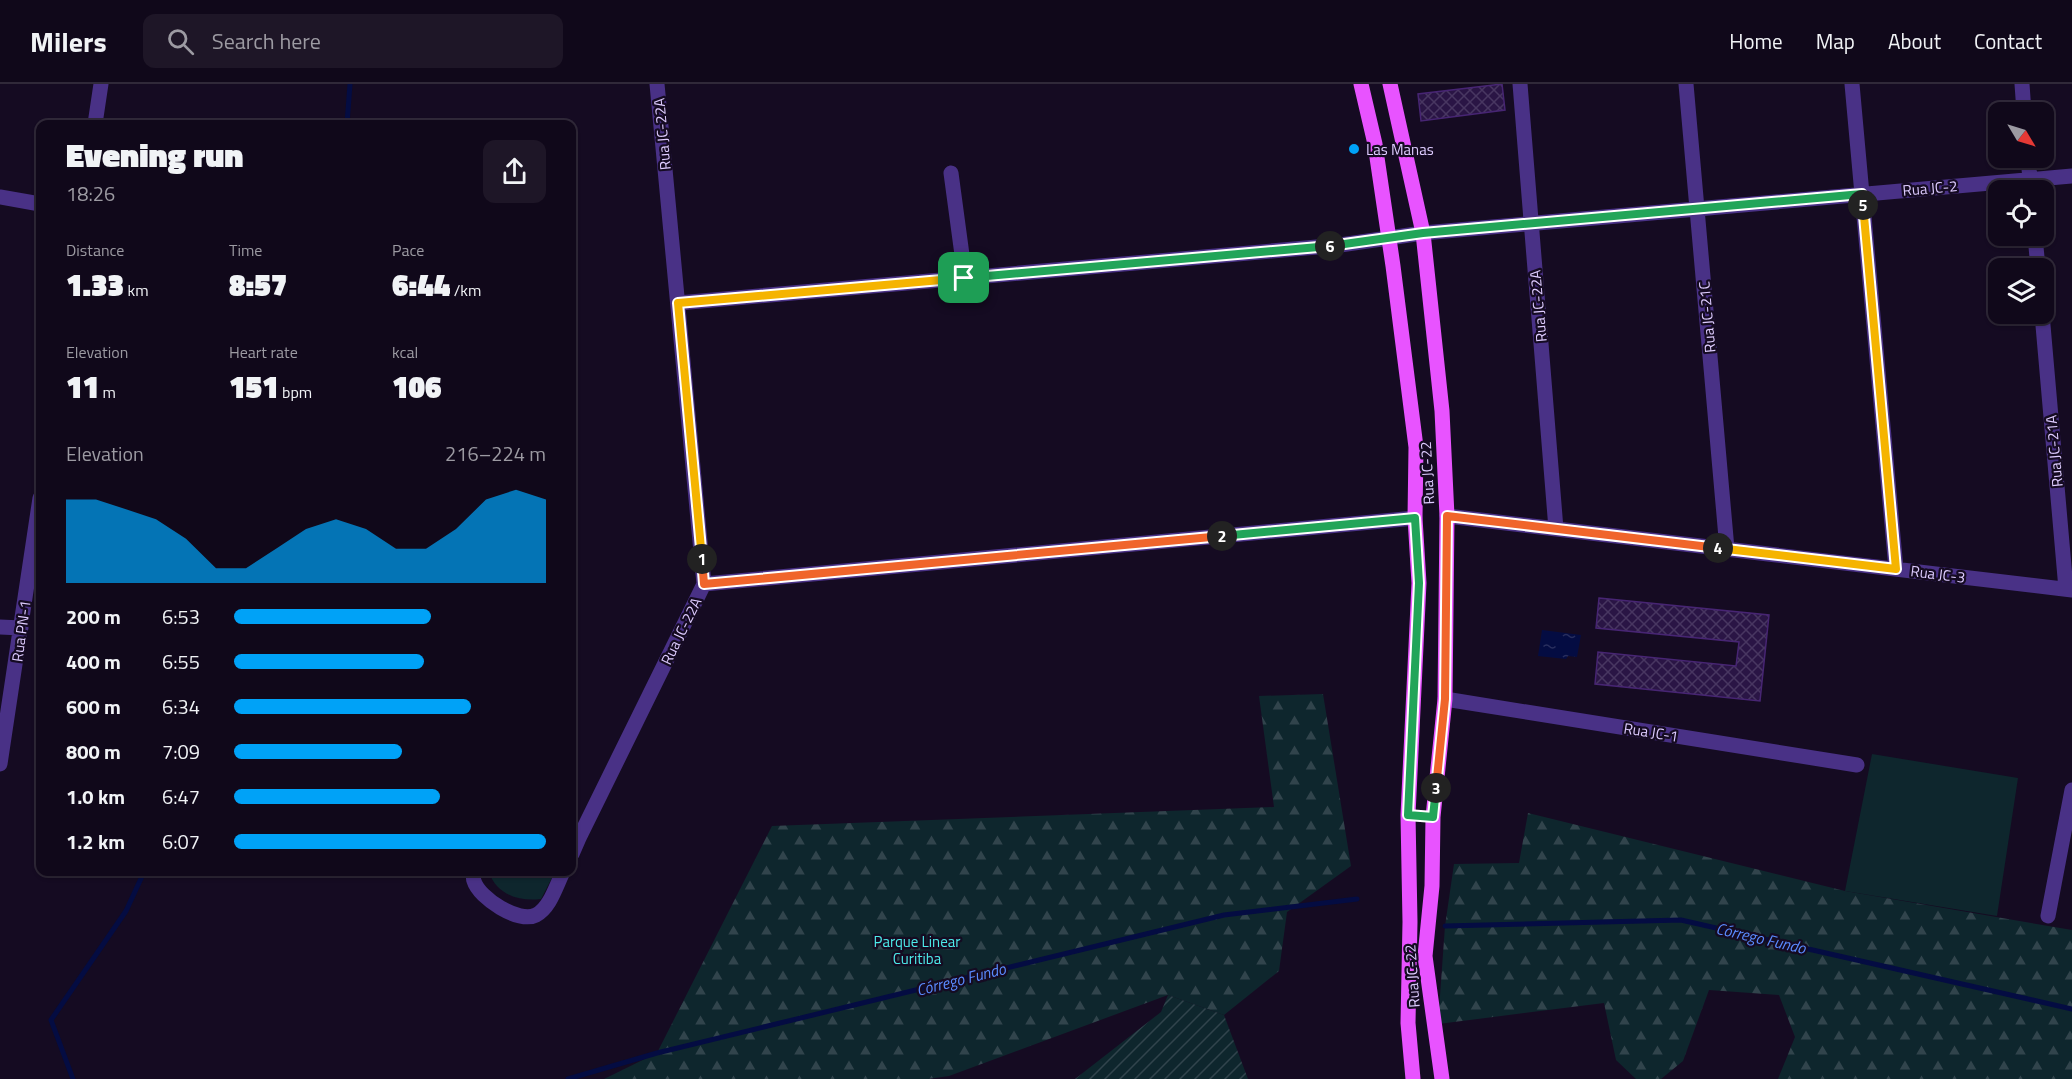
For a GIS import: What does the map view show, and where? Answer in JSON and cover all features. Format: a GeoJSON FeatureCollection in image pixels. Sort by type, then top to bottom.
{"type":"FeatureCollection","features":[{"type":"Feature","properties":{"kind":"main road","name":"Rua JC-22"},"geometry":{"type":"LineString","coordinates":[[1361,84],[1375,144],[1416,447],[1415,518],[1419,583],[1408,815],[1410,922],[1408,1023],[1413,1079]]}},
{"type":"Feature","properties":{"kind":"main road","name":"Rua JC-22"},"geometry":{"type":"LineString","coordinates":[[1390,84],[1423,233],[1442,411],[1447,516],[1445,699],[1433,817],[1432,886],[1425,956],[1442,1079]]}},
{"type":"Feature","properties":{"kind":"main road"},"geometry":{"type":"LineString","coordinates":[[1408,815],[1433,817]]}},
{"type":"Feature","properties":{"kind":"street"},"geometry":{"type":"LineString","coordinates":[[96,120],[101,84]]}},
{"type":"Feature","properties":{"kind":"street","name":"Rua JC-22A"},"geometry":{"type":"LineString","coordinates":[[576,834],[704,584],[657,84]]}},
{"type":"Feature","properties":{"kind":"street","name":"Rua JC-22A"},"geometry":{"type":"LineString","coordinates":[[1520,84],[1556,529]]}},
{"type":"Feature","properties":{"kind":"street","name":"Rua JC-21C"},"geometry":{"type":"LineString","coordinates":[[1686,84],[1727,549]]}},
{"type":"Feature","properties":{"kind":"street"},"geometry":{"type":"LineString","coordinates":[[1852,84],[1896,569]]}},
{"type":"Feature","properties":{"kind":"street"},"geometry":{"type":"LineString","coordinates":[[2022,84],[2023,102]]}},
{"type":"Feature","properties":{"kind":"street"},"geometry":{"type":"LineString","coordinates":[[951,173],[964,278]]}},
{"type":"Feature","properties":{"kind":"street","name":"Rua JC-2"},"geometry":{"type":"LineString","coordinates":[[2053,180],[2072,176]]}},
{"type":"Feature","properties":{"kind":"street","name":"Rua JC-2"},"geometry":{"type":"LineString","coordinates":[[678,303],[1340,245],[1423,233],[1532,223],[1862,194],[1988,187]]}},
{"type":"Feature","properties":{"kind":"street"},"geometry":{"type":"LineString","coordinates":[[0,197],[36,203]]}},
{"type":"Feature","properties":{"kind":"street","name":"Rua JC-21A"},"geometry":{"type":"LineString","coordinates":[[2043,324],[2069,590]]}},
{"type":"Feature","properties":{"kind":"street","name":"Rua JC-3"},"geometry":{"type":"LineString","coordinates":[[1447,516],[2069,590]]}},
{"type":"Feature","properties":{"kind":"street"},"geometry":{"type":"LineString","coordinates":[[704,584],[1415,518]]}},
{"type":"Feature","properties":{"kind":"street","name":"Rua PN-1"},"geometry":{"type":"LineString","coordinates":[[0,764],[36,532]]}},
{"type":"Feature","properties":{"kind":"street"},"geometry":{"type":"LineString","coordinates":[[0,627],[21,628]]}},
{"type":"Feature","properties":{"kind":"street","name":"Rua JC-1"},"geometry":{"type":"LineString","coordinates":[[1445,699],[1857,765]]}},
{"type":"Feature","properties":{"kind":"street"},"geometry":{"type":"LineString","coordinates":[[2048,916],[2072,790]]}},
{"type":"Feature","properties":{"kind":"street"},"geometry":{"type":"LineString","coordinates":[[474,876],[473,880],[479,891],[500,908],[516,916],[533,917],[545,909],[561,876]]}},
{"type":"Feature","properties":{"kind":"green space","name":"Parque Linear Curitiba"},"geometry":{"type":"Polygon","coordinates":[[[1323,694],[1351,866],[1287,912],[1279,971],[1224,1015],[1168,995],[949,1076],[928,1079],[604,1079],[657,1053],[772,826],[1274,807],[1259,696],[1323,694]]]}},
{"type":"Feature","properties":{"kind":"green space"},"geometry":{"type":"Polygon","coordinates":[[[1872,754],[2018,778],[1997,916],[1845,891],[1872,754]]]}},
{"type":"Feature","properties":{"kind":"green space"},"geometry":{"type":"Polygon","coordinates":[[[1528,813],[1845,891],[2072,930],[2072,1079],[1778,1079],[1795,1037],[1779,995],[1709,990],[1683,1061],[1661,1079],[1636,1079],[1616,1060],[1604,1003],[1438,1024],[1445,926],[1454,864],[1519,863],[1528,813]]]}},
{"type":"Feature","properties":{"kind":"green space"},"geometry":{"type":"Polygon","coordinates":[[[490,876],[553,876],[541,899],[533,900],[509,895],[490,876]]]}},
{"type":"Feature","properties":{"kind":"green space"},"geometry":{"type":"Polygon","coordinates":[[[1168,995],[1224,1015],[1248,1079],[1075,1079],[1161,1012],[1168,995]]]}},
{"type":"Feature","properties":{"kind":"water"},"geometry":{"type":"Polygon","coordinates":[[[1542,630],[1581,635],[1577,657],[1568,656],[1566,659],[1538,656],[1542,630]]]}},
{"type":"Feature","properties":{"kind":"building"},"geometry":{"type":"Polygon","coordinates":[[[1502,84],[1505,110],[1421,121],[1418,94],[1502,84]]]}},
{"type":"Feature","properties":{"kind":"building"},"geometry":{"type":"Polygon","coordinates":[[[1599,598],[1769,615],[1760,701],[1595,684],[1598,652],[1736,666],[1739,642],[1596,628],[1599,598]]]}},
{"type":"Feature","properties":{"kind":"waterway"},"geometry":{"type":"LineString","coordinates":[[347,120],[350,84]]}},
{"type":"Feature","properties":{"kind":"waterway"},"geometry":{"type":"LineString","coordinates":[[73,1079],[51,1020],[126,911],[142,876]]}},
{"type":"Feature","properties":{"kind":"waterway","name":"Córrego Fundo"},"geometry":{"type":"LineString","coordinates":[[568,1079],[657,1053],[1224,915],[1357,899]]}},
{"type":"Feature","properties":{"kind":"waterway","name":"Córrego Fundo"},"geometry":{"type":"LineString","coordinates":[[1445,926],[1681,920],[2072,1009]]}},
{"type":"Feature","properties":{"kind":"place","name":"Las Manas"},"geometry":{"type":"Point","coordinates":[1354,149]}},
{"type":"Feature","properties":{"kind":"route"},"geometry":{"type":"LineString","coordinates":[[1862,194],[1896,569],[1447,516],[1445,699],[1433,817],[1408,815],[1419,583],[1415,518],[704,584],[678,303],[964,278],[1340,245],[1423,233],[1862,194]]}}]}
